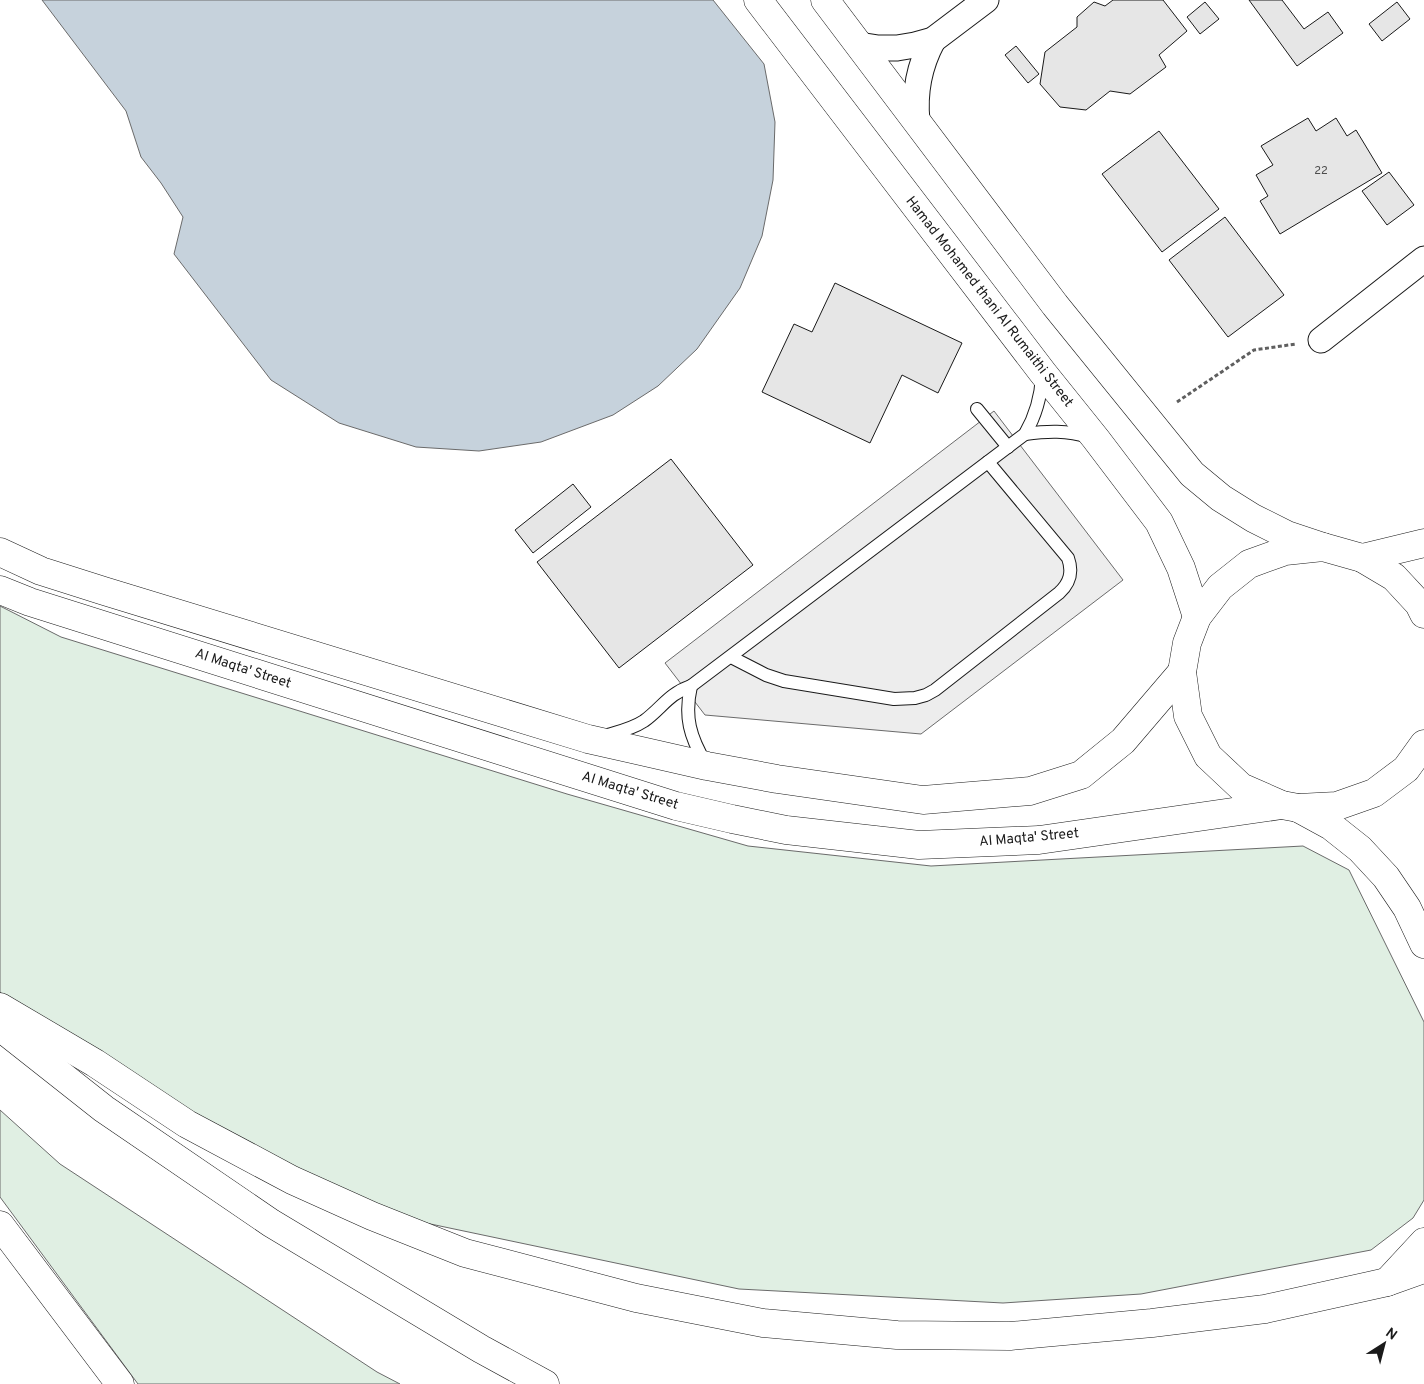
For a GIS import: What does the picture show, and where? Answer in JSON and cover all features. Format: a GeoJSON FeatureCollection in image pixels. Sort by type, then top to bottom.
{"type":"FeatureCollection","features":[{"type":"Feature","properties":{"kind":"main road","name":"Hamad Mohamed thani Al Rumaithi Street"},"geometry":{"type":"LineString","coordinates":[[758,0],[1042,373],[1096,439],[1159,522],[1181,568],[1197,617]]}},
{"type":"Feature","properties":{"kind":"main road"},"geometry":{"type":"LineString","coordinates":[[825,0],[918,121],[1055,306],[1192,474],[1222,498],[1253,518],[1287,535],[1362,558],[1394,577],[1419,604],[1424,614]]}},
{"type":"Feature","properties":{"kind":"main road"},"geometry":{"type":"LineString","coordinates":[[1362,558],[1424,543]]}},
{"type":"Feature","properties":{"kind":"main road"},"geometry":{"type":"LineString","coordinates":[[1322,547],[1285,551],[1250,564],[1220,587],[1197,617],[1187,644],[1182,672],[1188,716],[1208,756],[1241,787],[1290,806],[1331,826],[1360,849],[1386,877],[1407,908],[1424,944]]}},
{"type":"Feature","properties":{"kind":"main road"},"geometry":{"type":"LineString","coordinates":[[0,552],[41,571],[588,739],[707,766],[777,779],[923,800],[1030,791],[1081,775],[1123,741],[1182,672]]}},
{"type":"Feature","properties":{"kind":"main road","name":"Al Maqta' Street"},"geometry":{"type":"LineString","coordinates":[[0,590],[30,602],[676,806],[786,830],[919,845],[1038,840],[1290,806],[1338,806],[1374,793],[1406,769],[1424,744]]}},
{"type":"Feature","properties":{"kind":"main road"},"geometry":{"type":"LineString","coordinates":[[0,1007],[95,1063],[188,1124],[292,1180],[372,1216],[465,1253],[636,1298],[763,1323],[897,1335],[1010,1336],[1152,1323],[1265,1309],[1387,1282],[1424,1269]]}},
{"type":"Feature","properties":{"kind":"main road"},"geometry":{"type":"LineString","coordinates":[[0,1028],[104,1109],[270,1223],[481,1349],[545,1384]]}},
{"type":"Feature","properties":{"kind":"main road"},"geometry":{"type":"LineString","coordinates":[[0,1224],[120,1384]]}},
{"type":"Feature","properties":{"kind":"main road"},"geometry":{"type":"LineString","coordinates":[[1387,1282],[1424,1242]]}},
{"type":"Feature","properties":{"kind":"street"},"geometry":{"type":"LineString","coordinates":[[918,121],[916,87],[925,55],[934,40],[986,0]]}},
{"type":"Feature","properties":{"kind":"street"},"geometry":{"type":"LineString","coordinates":[[859,45],[896,48],[934,40]]}},
{"type":"Feature","properties":{"kind":"street"},"geometry":{"type":"LineString","coordinates":[[1321,340],[1424,259]]}},
{"type":"Feature","properties":{"kind":"lane"},"geometry":{"type":"LineString","coordinates":[[588,739],[629,729],[644,721],[672,695],[691,686],[1025,434],[1039,405],[1042,373]]}},
{"type":"Feature","properties":{"kind":"lane"},"geometry":{"type":"LineString","coordinates":[[977,409],[1008,447]]}},
{"type":"Feature","properties":{"kind":"lane"},"geometry":{"type":"LineString","coordinates":[[1025,434],[1061,431],[1096,439]]}},
{"type":"Feature","properties":{"kind":"lane"},"geometry":{"type":"LineString","coordinates":[[731,656],[748,667],[784,681],[894,699],[915,698],[935,690],[1059,593],[1068,582],[1070,574],[1071,567],[1068,558],[988,462]]}},
{"type":"Feature","properties":{"kind":"lane"},"geometry":{"type":"LineString","coordinates":[[691,686],[688,702],[688,720],[698,752],[707,766]]}},
{"type":"Feature","properties":{"kind":"path"},"geometry":{"type":"LineString","coordinates":[[1176,402],[1254,350],[1321,340]]}},
{"type":"Feature","properties":{"kind":"green space"},"geometry":{"type":"Polygon","coordinates":[[[0,606],[61,637],[567,794],[748,846],[931,866],[1303,846],[1349,870],[1424,1022],[1424,1200],[1413,1218],[1371,1250],[1141,1294],[1003,1303],[739,1289],[402,1218],[231,1138],[22,1011],[0,992],[0,606]]]}},
{"type":"Feature","properties":{"kind":"green space"},"geometry":{"type":"Polygon","coordinates":[[[0,1110],[60,1164],[377,1372],[400,1384],[138,1384],[0,1197],[0,1110]]]}},
{"type":"Feature","properties":{"kind":"shaded area"},"geometry":{"type":"Polygon","coordinates":[[[42,0],[713,0],[764,64],[775,122],[773,180],[762,236],[740,288],[697,349],[658,386],[613,415],[541,442],[479,451],[416,447],[339,423],[271,380],[174,254],[183,217],[141,157],[126,111],[42,0]]]}},
{"type":"Feature","properties":{"kind":"shaded area"},"geometry":{"type":"Polygon","coordinates":[[[994,411],[1123,580],[921,734],[705,715],[665,663],[994,411]]]}},
{"type":"Feature","properties":{"kind":"building"},"geometry":{"type":"Polygon","coordinates":[[[1113,0],[1163,0],[1187,31],[1159,55],[1166,67],[1130,94],[1110,91],[1086,110],[1060,107],[1040,84],[1045,52],[1077,27],[1077,17],[1094,2],[1105,6],[1113,0]]]}},
{"type":"Feature","properties":{"kind":"building"},"geometry":{"type":"Polygon","coordinates":[[[1249,0],[1282,0],[1304,29],[1328,12],[1343,33],[1297,66],[1249,0]]]}},
{"type":"Feature","properties":{"kind":"building"},"geometry":{"type":"Polygon","coordinates":[[[1205,2],[1219,19],[1200,34],[1187,17],[1205,2]]]}},
{"type":"Feature","properties":{"kind":"building"},"geometry":{"type":"Polygon","coordinates":[[[1397,2],[1410,19],[1382,41],[1369,24],[1397,2]]]}},
{"type":"Feature","properties":{"kind":"building"},"geometry":{"type":"Polygon","coordinates":[[[1016,46],[1039,74],[1028,83],[1005,55],[1016,46]]]}},
{"type":"Feature","properties":{"kind":"building"},"geometry":{"type":"Polygon","coordinates":[[[1308,118],[1316,131],[1336,118],[1347,136],[1356,130],[1382,173],[1280,234],[1260,201],[1268,196],[1256,175],[1273,165],[1261,146],[1308,118]]]}},
{"type":"Feature","properties":{"kind":"building"},"geometry":{"type":"Polygon","coordinates":[[[1159,131],[1219,209],[1162,252],[1102,174],[1159,131]]]}},
{"type":"Feature","properties":{"kind":"building"},"geometry":{"type":"Polygon","coordinates":[[[1389,172],[1414,205],[1387,225],[1362,191],[1389,172]]]}},
{"type":"Feature","properties":{"kind":"building"},"geometry":{"type":"Polygon","coordinates":[[[1225,217],[1284,295],[1228,337],[1169,260],[1225,217]]]}},
{"type":"Feature","properties":{"kind":"building"},"geometry":{"type":"Polygon","coordinates":[[[835,283],[962,343],[938,393],[902,375],[870,443],[762,392],[794,324],[812,332],[835,283]]]}},
{"type":"Feature","properties":{"kind":"building"},"geometry":{"type":"Polygon","coordinates":[[[671,459],[753,565],[619,668],[537,562],[671,459]]]}},
{"type":"Feature","properties":{"kind":"building"},"geometry":{"type":"Polygon","coordinates":[[[573,484],[591,507],[533,553],[515,530],[573,484]]]}}]}
